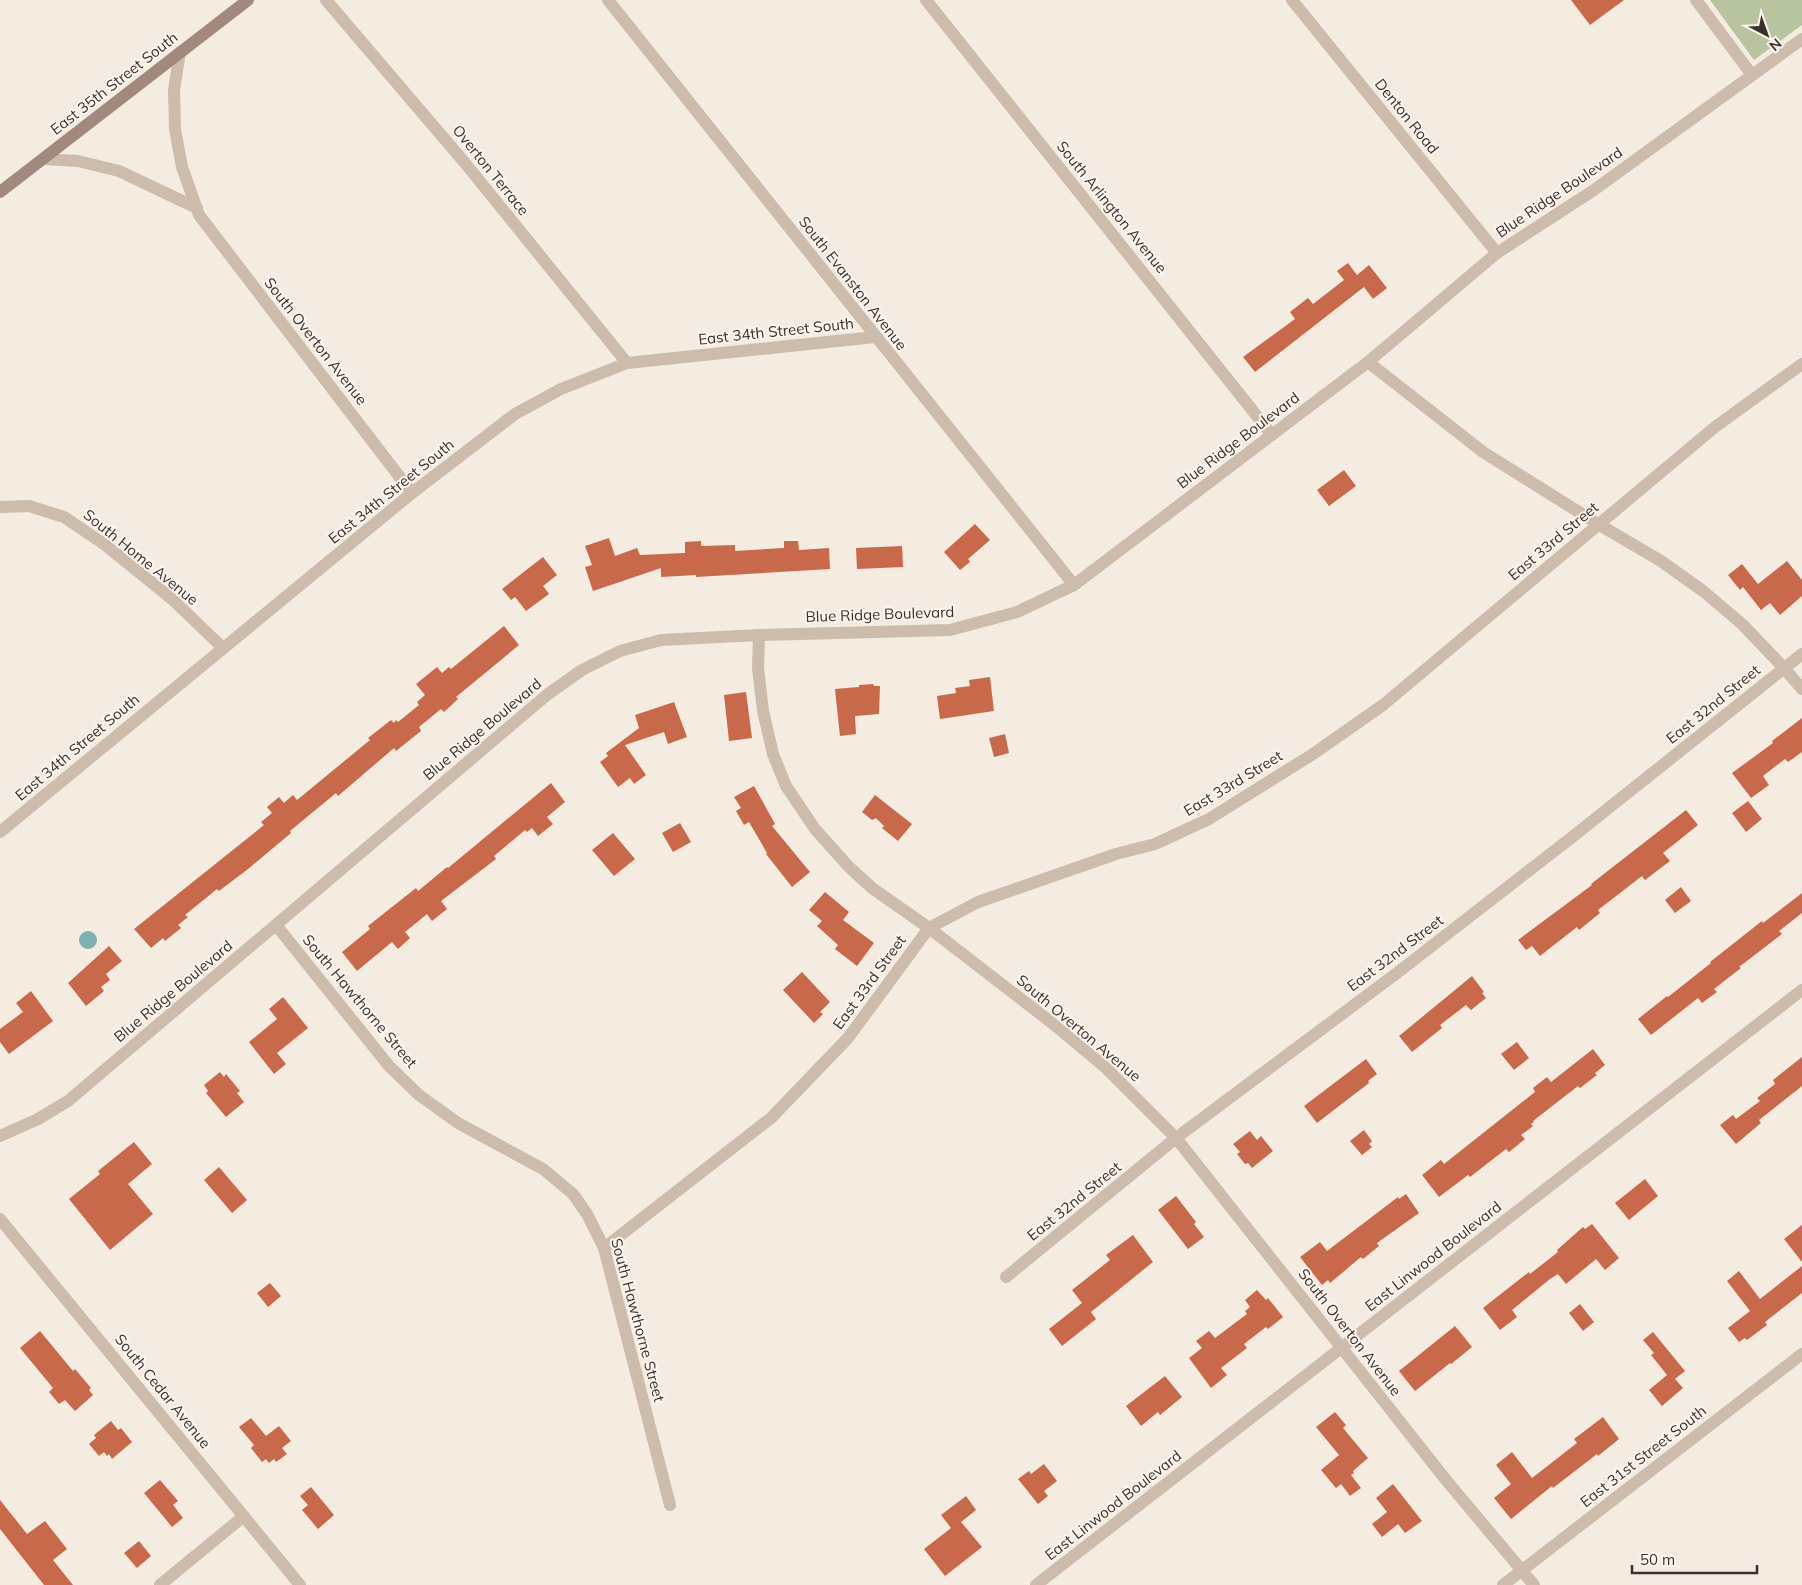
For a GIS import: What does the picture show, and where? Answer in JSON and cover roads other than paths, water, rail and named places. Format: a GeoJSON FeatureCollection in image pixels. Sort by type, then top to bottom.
{"type":"FeatureCollection","features":[{"type":"Feature","properties":{"kind":"main road","name":"East 35th Street South"},"geometry":{"type":"LineString","coordinates":[[0,192],[248,0]]}},
{"type":"Feature","properties":{"kind":"street","name":"Overton Terrace"},"geometry":{"type":"LineString","coordinates":[[326,0],[465,163],[627,363]]}},
{"type":"Feature","properties":{"kind":"street","name":"South Evanston Avenue"},"geometry":{"type":"LineString","coordinates":[[608,0],[1074,585]]}},
{"type":"Feature","properties":{"kind":"street","name":"South Arlington Avenue"},"geometry":{"type":"LineString","coordinates":[[926,0],[1272,435]]}},
{"type":"Feature","properties":{"kind":"street","name":"Denton Road"},"geometry":{"type":"LineString","coordinates":[[1292,0],[1497,253]]}},
{"type":"Feature","properties":{"kind":"street"},"geometry":{"type":"LineString","coordinates":[[1696,0],[1752,74]]}},
{"type":"Feature","properties":{"kind":"street","name":"Blue Ridge Boulevard"},"geometry":{"type":"LineString","coordinates":[[0,1136],[38,1120],[68,1101],[548,694],[582,670],[620,651],[661,640],[759,635],[950,630],[1017,612],[1074,585],[1368,362],[1497,253],[1594,190],[1802,39]]}},
{"type":"Feature","properties":{"kind":"street","name":"South Overton Avenue"},"geometry":{"type":"LineString","coordinates":[[180,52],[174,90],[175,129],[182,167],[199,215],[412,493]]}},
{"type":"Feature","properties":{"kind":"street"},"geometry":{"type":"LineString","coordinates":[[43,159],[78,161],[119,171],[197,208]]}},
{"type":"Feature","properties":{"kind":"street","name":"East 34th Street South"},"geometry":{"type":"LineString","coordinates":[[0,832],[412,493],[514,414],[561,389],[627,363],[875,337]]}},
{"type":"Feature","properties":{"kind":"street"},"geometry":{"type":"LineString","coordinates":[[1368,362],[1483,452],[1661,561],[1703,591],[1742,624],[1802,690]]}},
{"type":"Feature","properties":{"kind":"street","name":"East 33rd Street"},"geometry":{"type":"LineString","coordinates":[[604,1248],[771,1118],[796,1094],[848,1038],[929,928],[978,902],[1116,854],[1155,844],[1209,819],[1313,754],[1382,705],[1714,427],[1802,364]]}},
{"type":"Feature","properties":{"kind":"street","name":"South Home Avenue"},"geometry":{"type":"LineString","coordinates":[[0,507],[29,506],[64,517],[104,544],[172,599],[223,648]]}},
{"type":"Feature","properties":{"kind":"street","name":"South Overton Avenue"},"geometry":{"type":"LineString","coordinates":[[759,635],[758,668],[763,711],[773,754],[786,786],[815,829],[849,867],[872,888],[929,928],[1052,1023],[1106,1068],[1176,1138],[1446,1480],[1534,1585]]}},
{"type":"Feature","properties":{"kind":"street","name":"East 32nd Street"},"geometry":{"type":"LineString","coordinates":[[1006,1277],[1176,1138],[1571,838],[1802,654]]}},
{"type":"Feature","properties":{"kind":"street","name":"South Hawthorne Street"},"geometry":{"type":"LineString","coordinates":[[276,925],[389,1066],[419,1095],[458,1123],[543,1169],[574,1194],[587,1214],[604,1248],[670,1505]]}},
{"type":"Feature","properties":{"kind":"street","name":"East Linwood Boulevard"},"geometry":{"type":"LineString","coordinates":[[1036,1585],[1802,990]]}},
{"type":"Feature","properties":{"kind":"street","name":"South Cedar Avenue"},"geometry":{"type":"LineString","coordinates":[[0,1219],[300,1585]]}},
{"type":"Feature","properties":{"kind":"street","name":"East 31st Street South"},"geometry":{"type":"LineString","coordinates":[[1503,1585],[1802,1354]]}},
{"type":"Feature","properties":{"kind":"street"},"geometry":{"type":"LineString","coordinates":[[160,1585],[244,1516]]}},
{"type":"Feature","properties":{"kind":"water"},"geometry":{"type":"Polygon","coordinates":[[[88,931],[94,934],[97,940],[94,946],[88,949],[82,946],[79,940],[82,934],[88,931]]]}}]}
